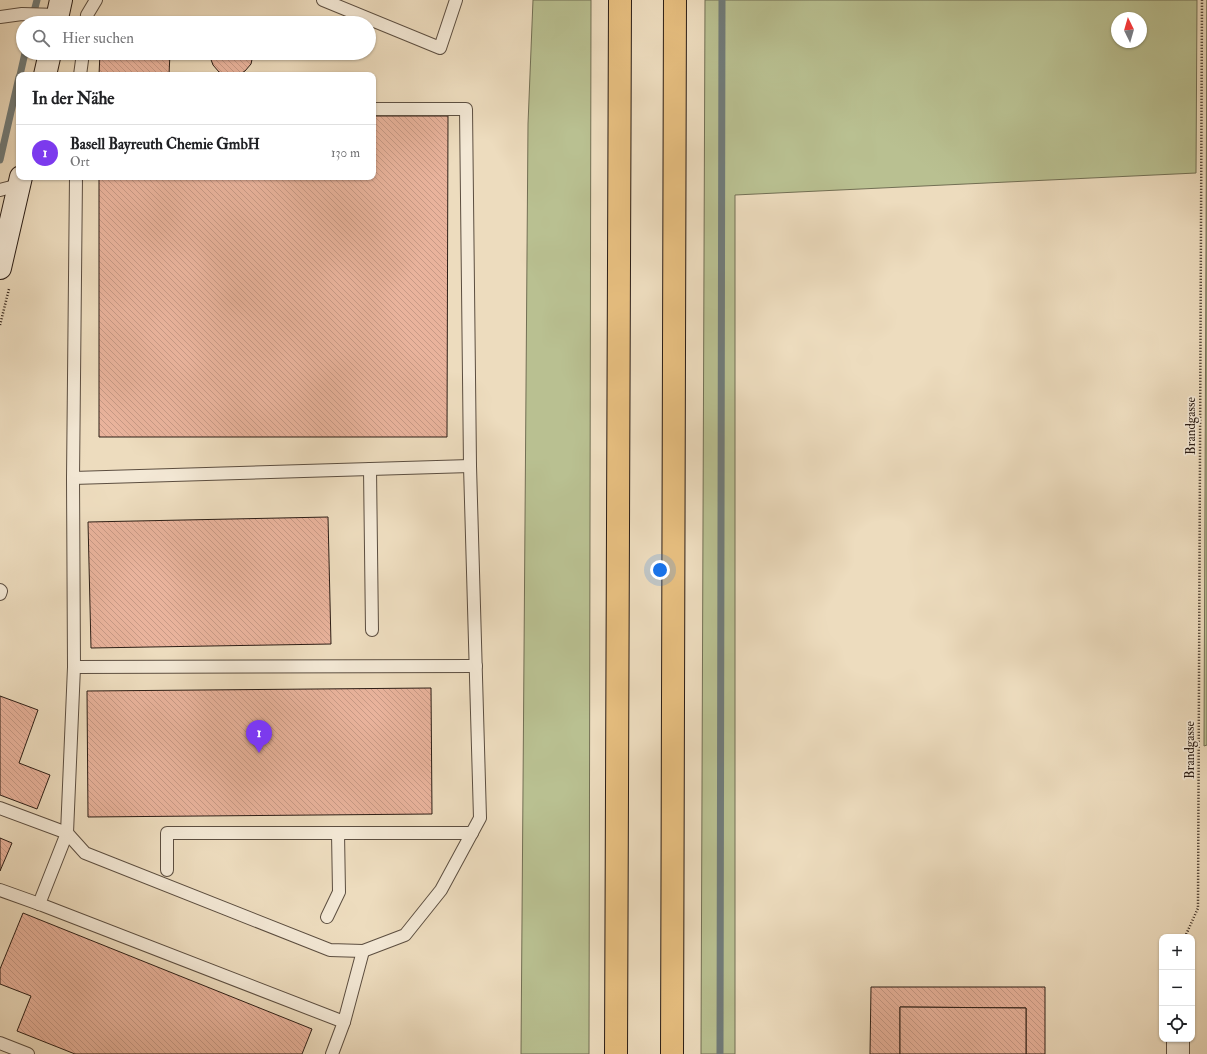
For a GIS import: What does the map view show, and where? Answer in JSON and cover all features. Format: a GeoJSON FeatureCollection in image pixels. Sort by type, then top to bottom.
{"type":"FeatureCollection","features":[{"type":"Feature","properties":{"kind":"highway"},"geometry":{"type":"LineString","coordinates":[[616,1054],[620,0]]}},
{"type":"Feature","properties":{"kind":"highway"},"geometry":{"type":"LineString","coordinates":[[672,1054],[675,0]]}},
{"type":"Feature","properties":{"kind":"street"},"geometry":{"type":"LineString","coordinates":[[46,72],[48,60]]}},
{"type":"Feature","properties":{"kind":"street"},"geometry":{"type":"LineString","coordinates":[[0,268],[12,185]]}},
{"type":"Feature","properties":{"kind":"street"},"geometry":{"type":"LineString","coordinates":[[1178,1042],[1178,1054]]}},
{"type":"Feature","properties":{"kind":"lane"},"geometry":{"type":"LineString","coordinates":[[87,16],[96,0]]}},
{"type":"Feature","properties":{"kind":"lane"},"geometry":{"type":"LineString","coordinates":[[323,0],[362,16]]}},
{"type":"Feature","properties":{"kind":"lane"},"geometry":{"type":"LineString","coordinates":[[376,22],[440,48],[456,0]]}},
{"type":"Feature","properties":{"kind":"lane"},"geometry":{"type":"LineString","coordinates":[[0,17],[22,14],[54,13]]}},
{"type":"Feature","properties":{"kind":"lane"},"geometry":{"type":"LineString","coordinates":[[80,72],[82,60]]}},
{"type":"Feature","properties":{"kind":"lane"},"geometry":{"type":"LineString","coordinates":[[0,808],[67,833],[85,853],[330,950],[363,951],[405,935],[441,890],[472,833],[480,818],[470,466],[466,109],[376,109]]}},
{"type":"Feature","properties":{"kind":"lane"},"geometry":{"type":"LineString","coordinates":[[39,904],[67,833],[74,668],[73,478],[76,180]]}},
{"type":"Feature","properties":{"kind":"lane"},"geometry":{"type":"LineString","coordinates":[[73,478],[470,466]]}},
{"type":"Feature","properties":{"kind":"lane"},"geometry":{"type":"LineString","coordinates":[[370,469],[372,630]]}},
{"type":"Feature","properties":{"kind":"lane"},"geometry":{"type":"LineString","coordinates":[[0,590],[0,594]]}},
{"type":"Feature","properties":{"kind":"lane"},"geometry":{"type":"LineString","coordinates":[[74,668],[476,666]]}},
{"type":"Feature","properties":{"kind":"lane"},"geometry":{"type":"LineString","coordinates":[[167,870],[167,833],[472,833]]}},
{"type":"Feature","properties":{"kind":"lane"},"geometry":{"type":"LineString","coordinates":[[327,917],[339,892],[338,833]]}},
{"type":"Feature","properties":{"kind":"lane"},"geometry":{"type":"LineString","coordinates":[[0,890],[344,1022]]}},
{"type":"Feature","properties":{"kind":"lane"},"geometry":{"type":"LineString","coordinates":[[332,1054],[344,1022],[363,951]]}},
{"type":"Feature","properties":{"kind":"lane"},"geometry":{"type":"LineString","coordinates":[[0,1043],[28,1054]]}},
{"type":"Feature","properties":{"kind":"path","name":"Brandgasse"},"geometry":{"type":"LineString","coordinates":[[1186,934],[1198,908],[1202,0]]}},
{"type":"Feature","properties":{"kind":"green space"},"geometry":{"type":"Polygon","coordinates":[[[533,0],[591,0],[589,1054],[521,1054],[528,124],[533,0]]]}},
{"type":"Feature","properties":{"kind":"green space"},"geometry":{"type":"Polygon","coordinates":[[[705,0],[1197,0],[1196,173],[735,195],[735,1054],[701,1054],[705,0]]]}},
{"type":"Feature","properties":{"kind":"green space"},"geometry":{"type":"Polygon","coordinates":[[[1207,0],[1207,745],[1204,746],[1207,0]]]}},
{"type":"Feature","properties":{"kind":"building"},"geometry":{"type":"Polygon","coordinates":[[[100,60],[170,60],[169,72],[99,72],[100,60]]]}},
{"type":"Feature","properties":{"kind":"building"},"geometry":{"type":"Polygon","coordinates":[[[211,60],[252,60],[251,64],[243,72],[219,72],[211,60]]]}},
{"type":"Feature","properties":{"kind":"building"},"geometry":{"type":"Polygon","coordinates":[[[376,116],[448,116],[447,437],[99,437],[99,180],[376,180],[376,116]]]}},
{"type":"Feature","properties":{"kind":"building"},"geometry":{"type":"Polygon","coordinates":[[[328,517],[331,644],[91,648],[88,522],[328,517]]]}},
{"type":"Feature","properties":{"kind":"building"},"geometry":{"type":"Polygon","coordinates":[[[431,688],[432,814],[88,817],[87,691],[431,688]]]}},
{"type":"Feature","properties":{"kind":"building"},"geometry":{"type":"Polygon","coordinates":[[[0,696],[38,710],[19,763],[50,775],[37,809],[0,795],[0,696]]]}},
{"type":"Feature","properties":{"kind":"building"},"geometry":{"type":"Polygon","coordinates":[[[0,838],[12,843],[0,871],[0,838]]]}},
{"type":"Feature","properties":{"kind":"building"},"geometry":{"type":"Polygon","coordinates":[[[23,913],[312,1029],[302,1054],[75,1054],[17,1031],[31,996],[0,984],[0,969],[23,913]]]}},
{"type":"Feature","properties":{"kind":"building"},"geometry":{"type":"Polygon","coordinates":[[[871,987],[1045,987],[1045,1054],[1026,1054],[1026,1008],[900,1007],[900,1054],[870,1054],[871,987]]]}},
{"type":"Feature","properties":{"kind":"building"},"geometry":{"type":"Polygon","coordinates":[[[900,1007],[1026,1008],[1026,1054],[900,1054],[900,1007]]]}},
{"type":"Feature","properties":{"kind":"waterway"},"geometry":{"type":"LineString","coordinates":[[33,16],[37,0]]}},
{"type":"Feature","properties":{"kind":"waterway"},"geometry":{"type":"LineString","coordinates":[[720,1054],[722,0]]}},
{"type":"Feature","properties":{"kind":"waterway"},"geometry":{"type":"LineString","coordinates":[[21,72],[23,60]]}},
{"type":"Feature","properties":{"kind":"waterway"},"geometry":{"type":"LineString","coordinates":[[0,160],[16,90]]}},
{"type":"Feature","properties":{"kind":"place","name":"Basell Bayreuth Chemie GmbH"},"geometry":{"type":"Point","coordinates":[259,753]}}]}
